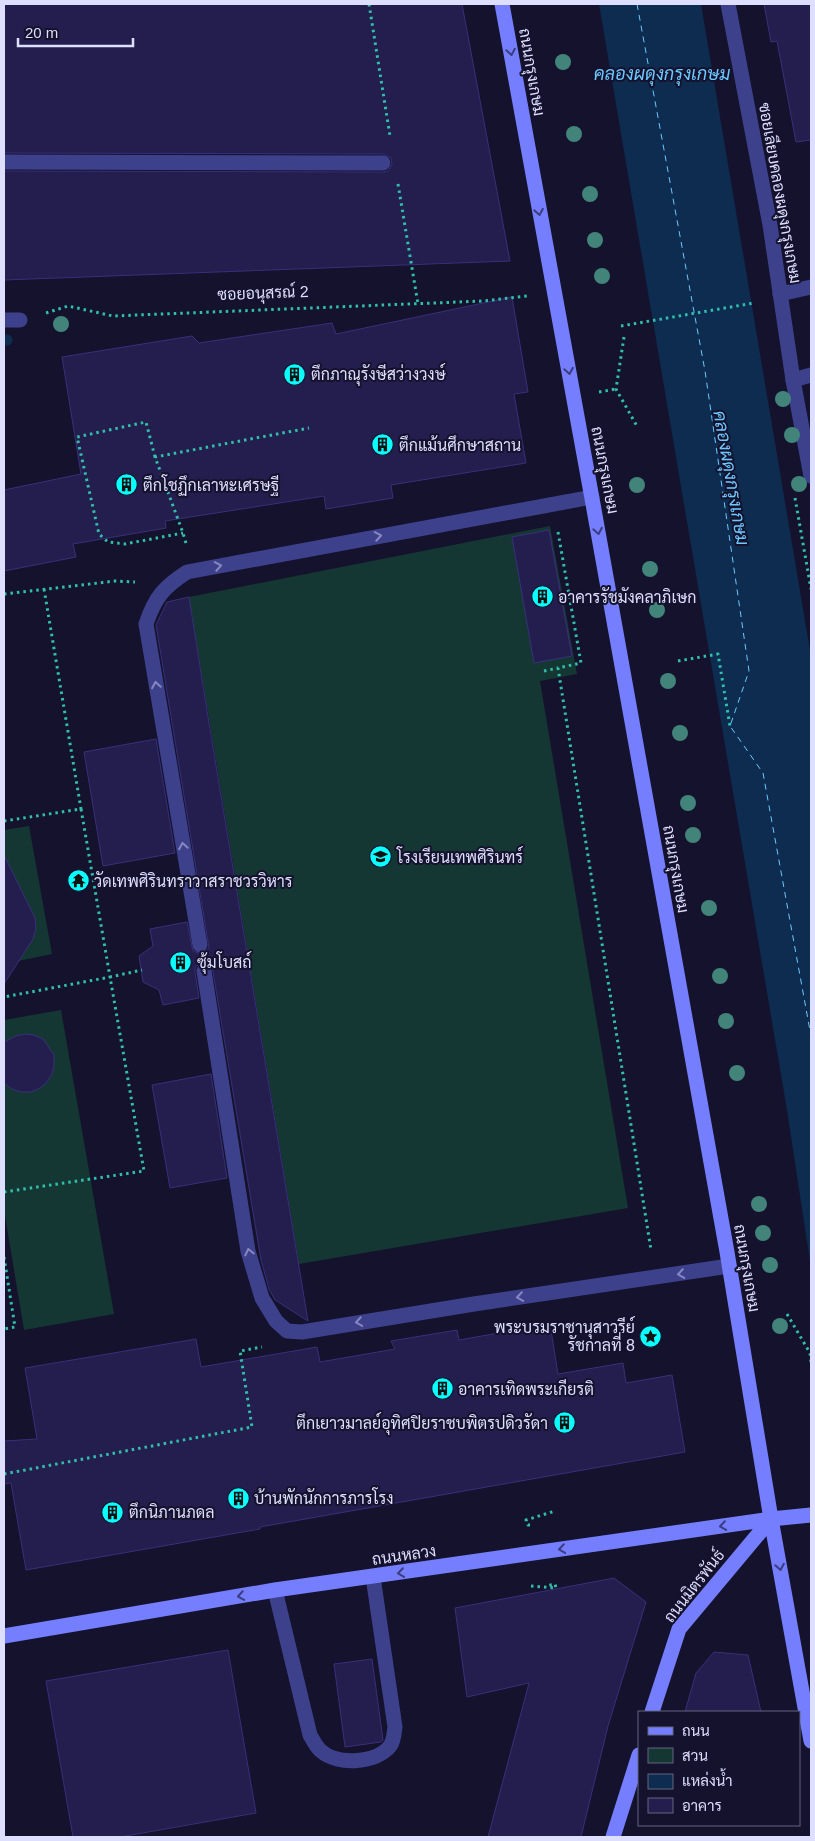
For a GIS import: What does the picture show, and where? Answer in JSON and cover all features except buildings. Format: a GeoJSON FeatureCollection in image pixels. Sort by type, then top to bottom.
{"type":"FeatureCollection","features":[{"type":"Feature","properties":{"kind":"main road","name":"ถนนกรุงเกษม"},"geometry":{"type":"LineString","coordinates":[[502,4],[729,1266],[771,1519],[811,1741]]}},
{"type":"Feature","properties":{"kind":"main road","name":"ถนนหลวง"},"geometry":{"type":"LineString","coordinates":[[4,1636],[275,1590],[771,1519],[811,1515]]}},
{"type":"Feature","properties":{"kind":"main road","name":"ถนนมิตรพันธ์"},"geometry":{"type":"LineString","coordinates":[[652,1711],[679,1628],[771,1519]]}},
{"type":"Feature","properties":{"kind":"main road"},"geometry":{"type":"LineString","coordinates":[[613,1837],[638,1758]]}},
{"type":"Feature","properties":{"kind":"street","name":"ซอยเลียบคลองผดุงกรุงเกษม"},"geometry":{"type":"LineString","coordinates":[[728,4],[770,225],[793,380],[811,476]]}},
{"type":"Feature","properties":{"kind":"street"},"geometry":{"type":"LineString","coordinates":[[4,162],[383,163]]}},
{"type":"Feature","properties":{"kind":"street"},"geometry":{"type":"LineString","coordinates":[[780,294],[811,287]]}},
{"type":"Feature","properties":{"kind":"street"},"geometry":{"type":"LineString","coordinates":[[4,320],[20,320]]}},
{"type":"Feature","properties":{"kind":"street"},"geometry":{"type":"LineString","coordinates":[[793,380],[811,375]]}},
{"type":"Feature","properties":{"kind":"street"},"geometry":{"type":"LineString","coordinates":[[200,946],[146,624],[152,605],[163,592],[171,583],[191,571],[592,497]]}},
{"type":"Feature","properties":{"kind":"street"},"geometry":{"type":"LineString","coordinates":[[204,971],[248,1252],[262,1298],[276,1321],[287,1331],[302,1332],[484,1302],[729,1266]]}},
{"type":"Feature","properties":{"kind":"street"},"geometry":{"type":"LineString","coordinates":[[275,1590],[310,1735],[320,1751],[335,1760],[356,1761],[383,1753],[392,1744],[395,1727],[373,1577]]}},
{"type":"Feature","properties":{"kind":"path","name":"ซอยอนุสรณ์ 2"},"geometry":{"type":"LineString","coordinates":[[20,320],[68,306],[113,316],[483,301],[527,296]]}},
{"type":"Feature","properties":{"kind":"path"},"geometry":{"type":"LineString","coordinates":[[621,326],[760,302]]}},
{"type":"Feature","properties":{"kind":"path"},"geometry":{"type":"LineString","coordinates":[[624,337],[616,389],[638,428]]}},
{"type":"Feature","properties":{"kind":"path"},"geometry":{"type":"LineString","coordinates":[[184,533],[125,544],[108,542],[99,534],[77,437],[146,422],[155,457],[184,533],[191,571]]}},
{"type":"Feature","properties":{"kind":"path"},"geometry":{"type":"LineString","coordinates":[[155,457],[309,428]]}},
{"type":"Feature","properties":{"kind":"path"},"geometry":{"type":"LineString","coordinates":[[544,671],[581,663],[553,504]]}},
{"type":"Feature","properties":{"kind":"path"},"geometry":{"type":"LineString","coordinates":[[4,594],[115,581],[141,582],[163,592]]}},
{"type":"Feature","properties":{"kind":"path"},"geometry":{"type":"LineString","coordinates":[[4,1192],[144,1171],[44,589]]}},
{"type":"Feature","properties":{"kind":"path"},"geometry":{"type":"LineString","coordinates":[[678,661],[718,654],[730,726]]}},
{"type":"Feature","properties":{"kind":"path"},"geometry":{"type":"LineString","coordinates":[[558,668],[656,1278]]}},
{"type":"Feature","properties":{"kind":"path"},"geometry":{"type":"LineString","coordinates":[[4,821],[81,809]]}},
{"type":"Feature","properties":{"kind":"path"},"geometry":{"type":"LineString","coordinates":[[4,996],[142,970]]}},
{"type":"Feature","properties":{"kind":"path"},"geometry":{"type":"LineString","coordinates":[[4,1257],[16,1327],[4,1329]]}},
{"type":"Feature","properties":{"kind":"path"},"geometry":{"type":"LineString","coordinates":[[787,1314],[810,1353],[811,1362]]}},
{"type":"Feature","properties":{"kind":"path"},"geometry":{"type":"LineString","coordinates":[[4,1474],[252,1427],[240,1351],[288,1342],[287,1331]]}},
{"type":"Feature","properties":{"kind":"path"},"geometry":{"type":"LineString","coordinates":[[535,1523],[528,1525],[526,1520],[555,1511]]}},
{"type":"Feature","properties":{"kind":"path"},"geometry":{"type":"LineString","coordinates":[[532,1586],[556,1588],[555,1584],[546,1586]]}},
{"type":"Feature","properties":{"kind":"green space"},"geometry":{"type":"Polygon","coordinates":[[[550,526],[577,674],[540,681],[628,1208],[299,1264],[189,597],[550,526]]]}},
{"type":"Feature","properties":{"kind":"green space"},"geometry":{"type":"Polygon","coordinates":[[[29,826],[52,954],[4,964],[4,830],[29,826]]]}},
{"type":"Feature","properties":{"kind":"green space"},"geometry":{"type":"Polygon","coordinates":[[[61,1010],[114,1314],[24,1330],[4,1210],[4,1020],[61,1010]]]}},
{"type":"Feature","properties":{"kind":"water","name":"คลองผดุงกรุงเกษม"},"geometry":{"type":"Polygon","coordinates":[[[599,4],[701,4],[811,656],[811,1268],[787,1110],[599,4]]]}},
{"type":"Feature","properties":{"kind":"ferry route"},"geometry":{"type":"LineString","coordinates":[[637,4],[705,371],[749,671],[730,726],[763,773],[811,1036]]}},
{"type":"Feature","properties":{"kind":"place","name":"ตึกภาณุรังษีสว่างวงษ์"},"geometry":{"type":"Point","coordinates":[295,374]}},
{"type":"Feature","properties":{"kind":"place","name":"ตึกแม้นศึกษาสถาน"},"geometry":{"type":"Point","coordinates":[383,445]}},
{"type":"Feature","properties":{"kind":"place","name":"ตึกโชฏึกเลาหะเศรษฐี"},"geometry":{"type":"Point","coordinates":[127,485]}},
{"type":"Feature","properties":{"kind":"place","name":"อาคารรัชมังคลาภิเษก"},"geometry":{"type":"Point","coordinates":[542,597]}},
{"type":"Feature","properties":{"kind":"place","name":"โรงเรียนเทพศิรินทร์"},"geometry":{"type":"Point","coordinates":[381,857]}},
{"type":"Feature","properties":{"kind":"place","name":"วัดเทพศิรินทราวาสราชวรวิหาร"},"geometry":{"type":"Point","coordinates":[78,881]}},
{"type":"Feature","properties":{"kind":"place","name":"ซุ้มโบสถ์"},"geometry":{"type":"Point","coordinates":[181,962]}},
{"type":"Feature","properties":{"kind":"place","name":"พระบรมราชานุสาวรีย์ รัชกาลที่ 8"},"geometry":{"type":"Point","coordinates":[651,1336]}},
{"type":"Feature","properties":{"kind":"place","name":"อาคารเทิดพระเกียรติ"},"geometry":{"type":"Point","coordinates":[442,1389]}},
{"type":"Feature","properties":{"kind":"place","name":"ตึกเยาวมาลย์อุทิศปิยราชบพิตรปดิวรัดา"},"geometry":{"type":"Point","coordinates":[564,1423]}},
{"type":"Feature","properties":{"kind":"place","name":"บ้านพักนักการภารโรง"},"geometry":{"type":"Point","coordinates":[238,1498]}},
{"type":"Feature","properties":{"kind":"place","name":"ตึกนิภานภดล"},"geometry":{"type":"Point","coordinates":[113,1512]}}]}
